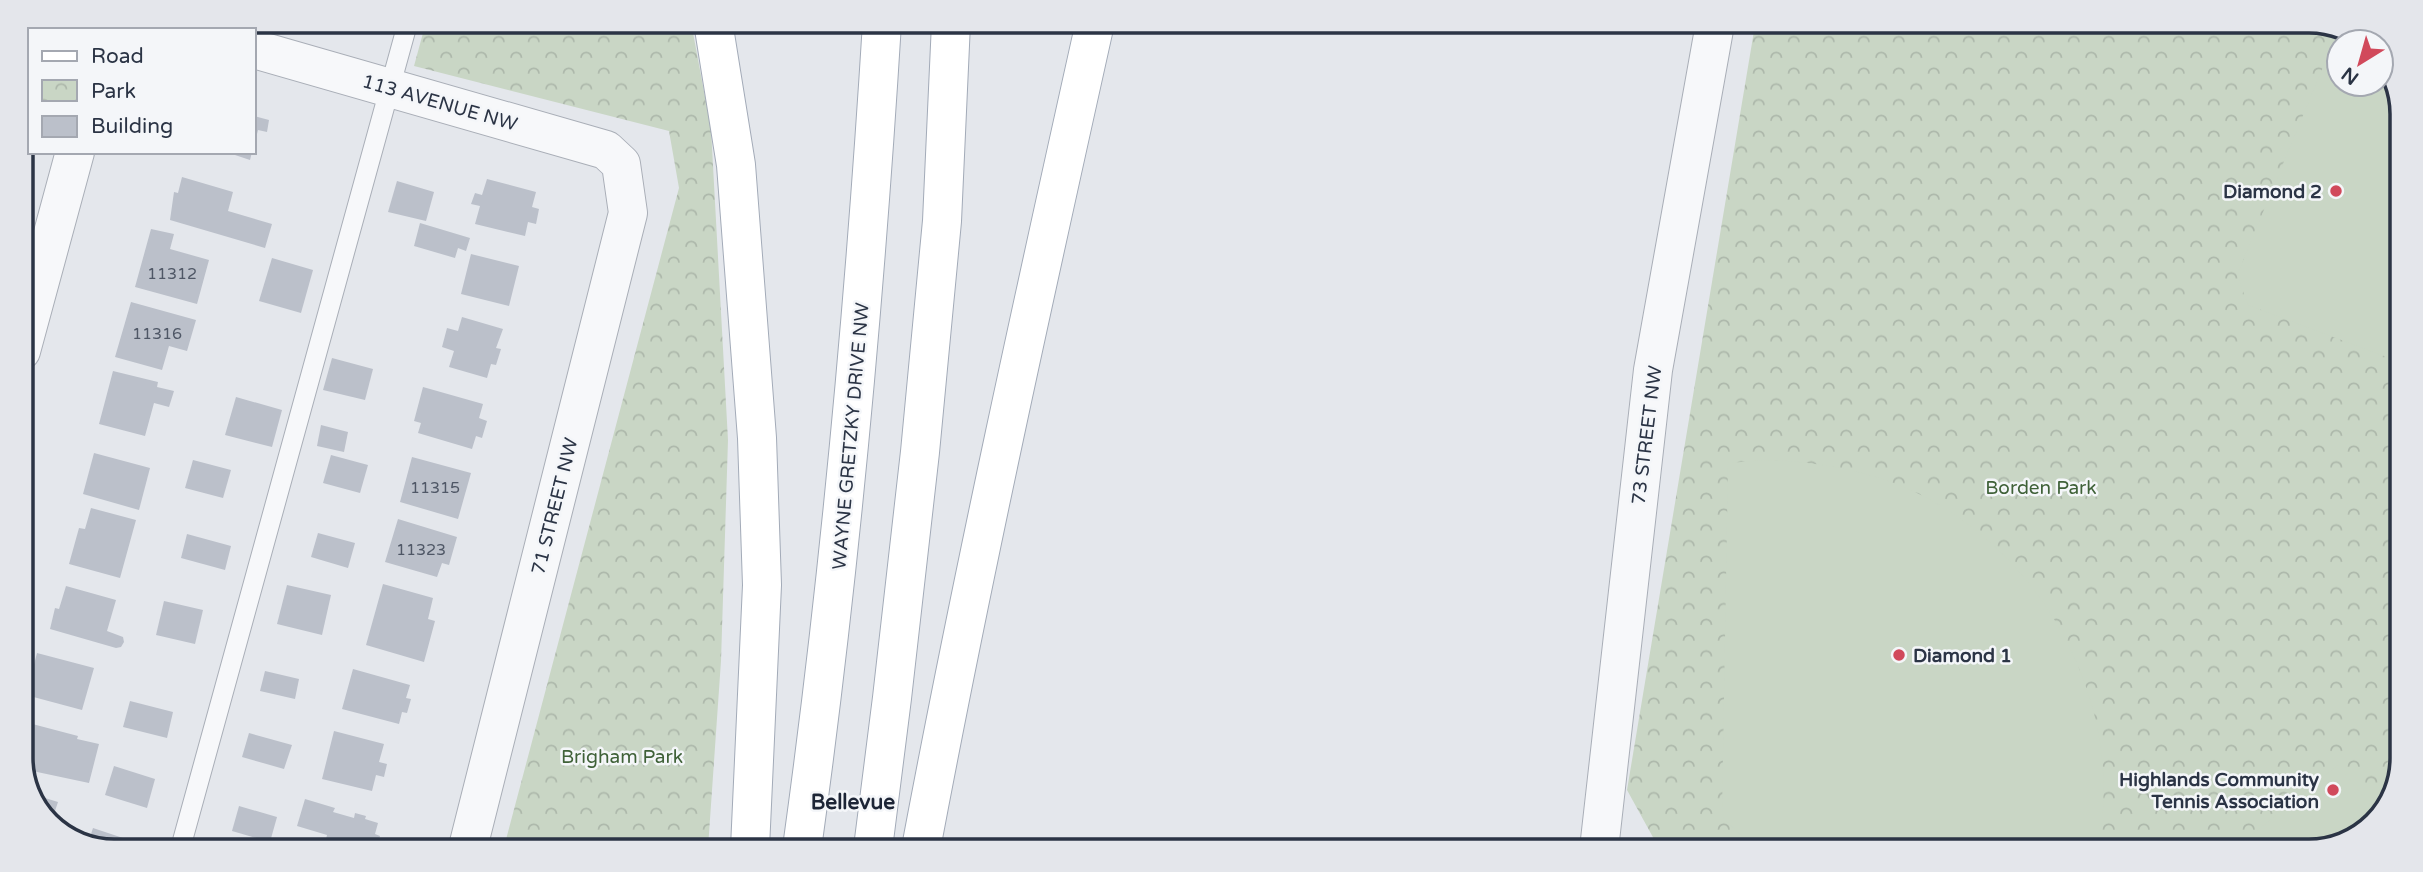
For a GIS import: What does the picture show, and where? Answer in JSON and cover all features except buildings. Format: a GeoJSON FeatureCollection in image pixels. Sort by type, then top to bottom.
{"type":"FeatureCollection","features":[{"type":"Feature","properties":{"kind":"main road"},"geometry":{"type":"LineString","coordinates":[[715,33],[736,164],[757,438],[762,585],[750,839]]}},
{"type":"Feature","properties":{"kind":"main road","name":"WAYNE GRETZKY DRIVE NW"},"geometry":{"type":"LineString","coordinates":[[803,839],[825,684],[851,439],[870,216],[881,33]]}},
{"type":"Feature","properties":{"kind":"main road"},"geometry":{"type":"LineString","coordinates":[[874,839],[911,534],[940,235],[950,33]]}},
{"type":"Feature","properties":{"kind":"main road"},"geometry":{"type":"LineString","coordinates":[[923,839],[955,666],[1011,400],[1093,33]]}},
{"type":"Feature","properties":{"kind":"street","name":"73 STREET NW"},"geometry":{"type":"LineString","coordinates":[[1600,839],[1653,370],[1713,33]]}},
{"type":"Feature","properties":{"kind":"street","name":"113 AVENUE NW"},"geometry":{"type":"LineString","coordinates":[[256,50],[606,150],[621,164]]}},
{"type":"Feature","properties":{"kind":"street"},"geometry":{"type":"LineString","coordinates":[[33,307],[74,154]]}},
{"type":"Feature","properties":{"kind":"street","name":"71 STREET NW"},"geometry":{"type":"LineString","coordinates":[[470,839],[628,213],[621,164]]}},
{"type":"Feature","properties":{"kind":"lane"},"geometry":{"type":"LineString","coordinates":[[183,839],[405,33]]}},
{"type":"Feature","properties":{"kind":"green space","name":"Brigham Park"},"geometry":{"type":"Polygon","coordinates":[[[423,33],[693,33],[711,129],[728,440],[721,661],[709,839],[506,839],[679,188],[669,131],[414,66],[423,33]]]}},
{"type":"Feature","properties":{"kind":"green space","name":"Borden Park"},"geometry":{"type":"Polygon","coordinates":[[[1754,33],[2325,35],[2325,98],[2388,98],[2390,109],[2390,758],[2385,784],[2373,807],[2349,828],[2325,837],[2309,839],[1654,839],[1627,790],[1754,33]]]}},
{"type":"Feature","properties":{"kind":"green space","name":"Diamond 2"},"geometry":{"type":"Polygon","coordinates":[[[2325,62],[2325,98],[2388,98],[2390,358],[2248,305],[2237,275],[2325,62]]]}},
{"type":"Feature","properties":{"kind":"green space","name":"Diamond 1"},"geometry":{"type":"Polygon","coordinates":[[[1767,460],[1807,463],[1846,469],[1884,480],[1921,495],[1966,523],[2006,558],[2040,598],[2068,644],[2088,693],[2100,745],[2104,798],[2099,839],[1744,839],[1722,816],[1728,463],[1767,460]]]}},
{"type":"Feature","properties":{"kind":"green space","name":"Highlands Community Tennis Association"},"geometry":{"type":"Polygon","coordinates":[[[2338,765],[2372,808],[2349,828],[2325,837],[2247,839],[2338,765]]]}},
{"type":"Feature","properties":{"kind":"place","name":"Diamond 2"},"geometry":{"type":"Point","coordinates":[2336,191]}},
{"type":"Feature","properties":{"kind":"place","name":"Diamond 1"},"geometry":{"type":"Point","coordinates":[1899,655]}},
{"type":"Feature","properties":{"kind":"place","name":"Highlands Community Tennis Association"},"geometry":{"type":"Point","coordinates":[2333,790]}},
{"type":"Feature","properties":{"kind":"district","name":"Bellevue"},"geometry":{"type":"Point","coordinates":[853,802]}}]}
